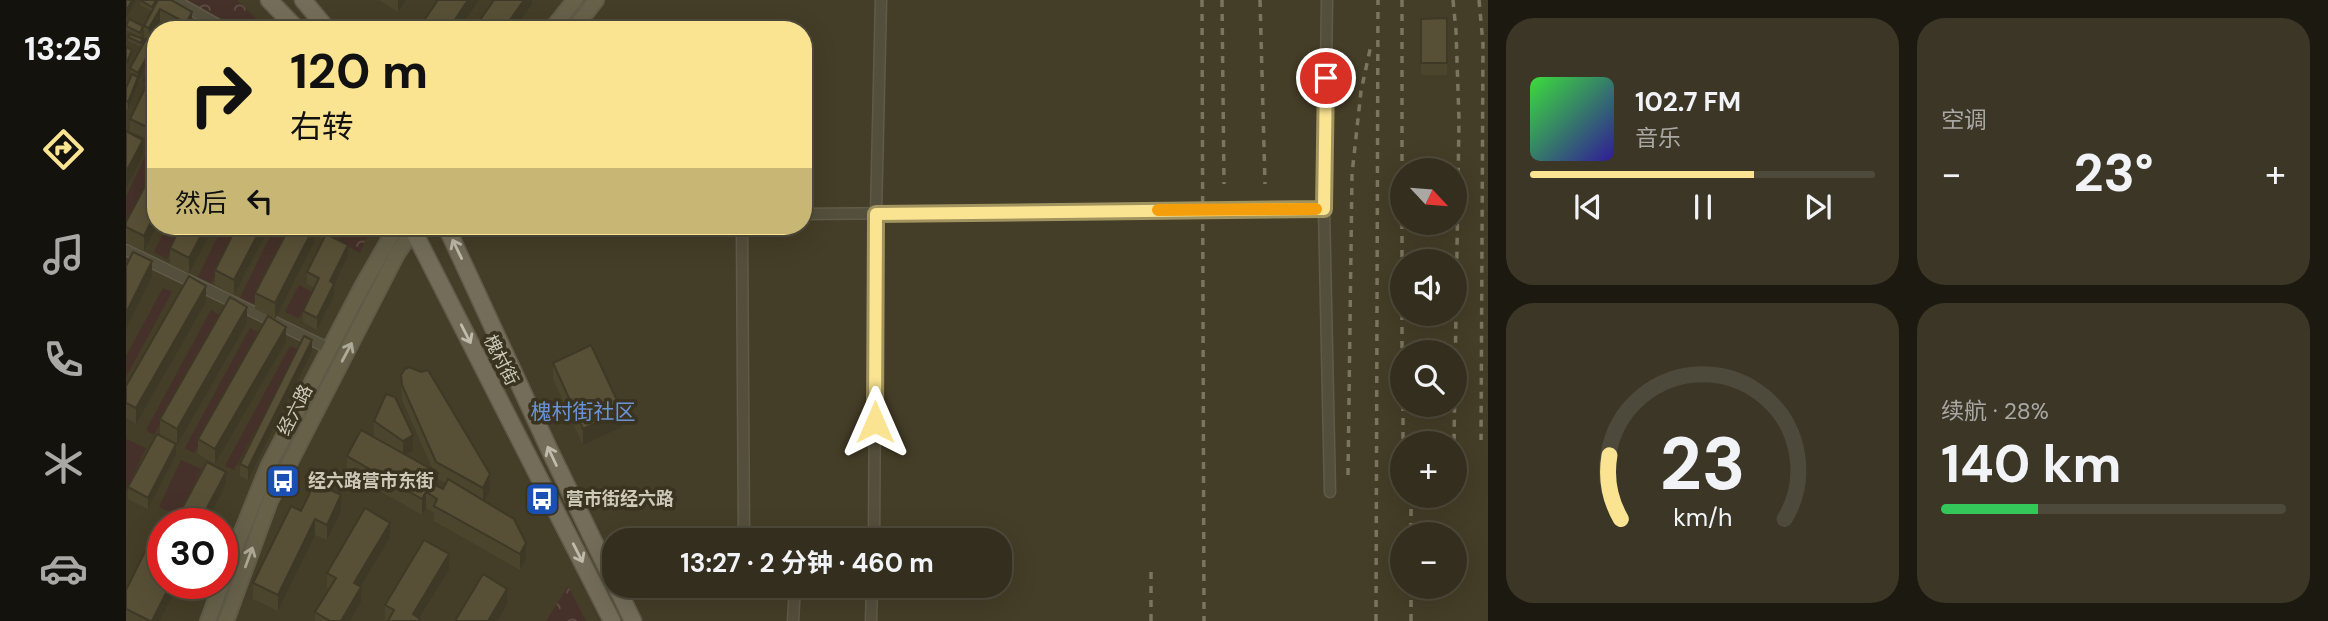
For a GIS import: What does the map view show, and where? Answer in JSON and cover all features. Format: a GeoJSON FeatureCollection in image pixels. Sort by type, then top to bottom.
{"type":"FeatureCollection","features":[{"type":"Feature","properties":{"kind":"main road"},"geometry":{"type":"LineString","coordinates":[[269,0],[289,21]]}},
{"type":"Feature","properties":{"kind":"main road"},"geometry":{"type":"LineString","coordinates":[[303,0],[320,21]]}},
{"type":"Feature","properties":{"kind":"main road"},"geometry":{"type":"LineString","coordinates":[[558,21],[575,0]]}},
{"type":"Feature","properties":{"kind":"main road"},"geometry":{"type":"LineString","coordinates":[[580,21],[596,0]]}},
{"type":"Feature","properties":{"kind":"main road","name":"经六路"},"geometry":{"type":"LineString","coordinates":[[238,542],[268,467],[330,349],[404,235]]}},
{"type":"Feature","properties":{"kind":"main road","name":"经六路"},"geometry":{"type":"LineString","coordinates":[[226,621],[270,501],[405,235]]}},
{"type":"Feature","properties":{"kind":"main road","name":"槐村街"},"geometry":{"type":"LineString","coordinates":[[413,235],[612,621]]}},
{"type":"Feature","properties":{"kind":"main road","name":"槐村街"},"geometry":{"type":"LineString","coordinates":[[450,235],[602,558]]}},
{"type":"Feature","properties":{"kind":"main road","name":"槐村街"},"geometry":{"type":"LineString","coordinates":[[622,598],[633,621]]}},
{"type":"Feature","properties":{"kind":"main road","name":"经六路"},"geometry":{"type":"LineString","coordinates":[[208,621],[216,599]]}},
{"type":"Feature","properties":{"kind":"street"},"geometry":{"type":"LineString","coordinates":[[174,0],[211,21]]}},
{"type":"Feature","properties":{"kind":"street"},"geometry":{"type":"LineString","coordinates":[[874,528],[876,214],[881,0]]}},
{"type":"Feature","properties":{"kind":"street"},"geometry":{"type":"LineString","coordinates":[[1327,0],[1324,209],[1330,492]]}},
{"type":"Feature","properties":{"kind":"street"},"geometry":{"type":"LineString","coordinates":[[812,214],[1324,209]]}},
{"type":"Feature","properties":{"kind":"street"},"geometry":{"type":"LineString","coordinates":[[743,235],[744,528]]}},
{"type":"Feature","properties":{"kind":"street"},"geometry":{"type":"LineString","coordinates":[[126,250],[330,349]]}},
{"type":"Feature","properties":{"kind":"street"},"geometry":{"type":"LineString","coordinates":[[793,621],[794,598]]}},
{"type":"Feature","properties":{"kind":"street"},"geometry":{"type":"LineString","coordinates":[[871,621],[872,598]]}},
{"type":"Feature","properties":{"kind":"green space"},"geometry":{"type":"Polygon","coordinates":[[[161,0],[237,0],[259,21],[197,21],[161,0]]]}},
{"type":"Feature","properties":{"kind":"green space"},"geometry":{"type":"Polygon","coordinates":[[[145,157],[147,188],[126,231],[126,197],[145,157]]]}},
{"type":"Feature","properties":{"kind":"green space"},"geometry":{"type":"Polygon","coordinates":[[[162,235],[179,235],[167,259],[154,252],[162,235]]]}},
{"type":"Feature","properties":{"kind":"green space"},"geometry":{"type":"Polygon","coordinates":[[[219,235],[235,235],[211,284],[198,277],[219,235]]]}},
{"type":"Feature","properties":{"kind":"green space"},"geometry":{"type":"Polygon","coordinates":[[[271,235],[286,235],[253,305],[240,298],[271,235]]]}},
{"type":"Feature","properties":{"kind":"green space"},"geometry":{"type":"Polygon","coordinates":[[[338,235],[368,235],[360,253],[336,240],[338,235]]]}},
{"type":"Feature","properties":{"kind":"green space"},"geometry":{"type":"Polygon","coordinates":[[[299,285],[312,292],[299,318],[285,312],[299,285]]]}},
{"type":"Feature","properties":{"kind":"green space"},"geometry":{"type":"Polygon","coordinates":[[[163,288],[172,292],[126,377],[126,356],[163,288]]]}},
{"type":"Feature","properties":{"kind":"green space"},"geometry":{"type":"Polygon","coordinates":[[[211,310],[219,315],[154,435],[146,430],[211,310]]]}},
{"type":"Feature","properties":{"kind":"green space"},"geometry":{"type":"Polygon","coordinates":[[[250,328],[259,333],[194,453],[185,448],[250,328]]]}},
{"type":"Feature","properties":{"kind":"green space"},"geometry":{"type":"Polygon","coordinates":[[[290,346],[299,350],[234,470],[225,466],[290,346]]]}},
{"type":"Feature","properties":{"kind":"green space"},"geometry":{"type":"Polygon","coordinates":[[[126,439],[146,448],[126,491],[126,439]]]}},
{"type":"Feature","properties":{"kind":"green space"},"geometry":{"type":"Polygon","coordinates":[[[181,460],[201,469],[183,508],[159,507],[181,460]]]}},
{"type":"Feature","properties":{"kind":"green space"},"geometry":{"type":"Polygon","coordinates":[[[568,586],[586,621],[546,621],[568,586]]]}},
{"type":"Feature","properties":{"kind":"building"},"geometry":{"type":"Polygon","coordinates":[[[126,0],[132,0],[126,11],[126,0]]]}},
{"type":"Feature","properties":{"kind":"building"},"geometry":{"type":"Polygon","coordinates":[[[140,0],[156,0],[152,7],[140,0]]]}},
{"type":"Feature","properties":{"kind":"building"},"geometry":{"type":"Polygon","coordinates":[[[158,0],[171,0],[192,12],[187,21],[182,21],[160,9],[153,21],[147,21],[147,27],[144,26],[158,0]]]}},
{"type":"Feature","properties":{"kind":"building"},"geometry":{"type":"Polygon","coordinates":[[[438,0],[468,0],[454,21],[424,21],[438,0]]]}},
{"type":"Feature","properties":{"kind":"building"},"geometry":{"type":"Polygon","coordinates":[[[494,0],[524,0],[509,21],[479,21],[494,0]]]}},
{"type":"Feature","properties":{"kind":"building"},"geometry":{"type":"Polygon","coordinates":[[[1447,18],[1447,63],[1421,63],[1421,19],[1447,18]]]}},
{"type":"Feature","properties":{"kind":"building"},"geometry":{"type":"Polygon","coordinates":[[[129,19],[143,26],[140,33],[126,26],[129,19]]]}},
{"type":"Feature","properties":{"kind":"building"},"geometry":{"type":"Polygon","coordinates":[[[130,34],[143,39],[141,43],[128,37],[130,34]]]}},
{"type":"Feature","properties":{"kind":"building"},"geometry":{"type":"Polygon","coordinates":[[[146,39],[147,57],[138,73],[130,68],[146,39]]]}},
{"type":"Feature","properties":{"kind":"building"},"geometry":{"type":"Polygon","coordinates":[[[126,47],[132,50],[127,62],[126,61],[126,47]]]}},
{"type":"Feature","properties":{"kind":"building"},"geometry":{"type":"Polygon","coordinates":[[[132,74],[138,77],[128,102],[126,88],[132,74]]]}},
{"type":"Feature","properties":{"kind":"building"},"geometry":{"type":"Polygon","coordinates":[[[147,84],[147,127],[130,119],[147,84]]]}},
{"type":"Feature","properties":{"kind":"building"},"geometry":{"type":"Polygon","coordinates":[[[126,131],[143,140],[126,172],[126,131]]]}},
{"type":"Feature","properties":{"kind":"building"},"geometry":{"type":"Polygon","coordinates":[[[147,182],[147,230],[144,236],[126,227],[126,222],[147,182]]]}},
{"type":"Feature","properties":{"kind":"building"},"geometry":{"type":"Polygon","coordinates":[[[176,235],[201,235],[189,258],[170,248],[176,235]]]}},
{"type":"Feature","properties":{"kind":"building"},"geometry":{"type":"Polygon","coordinates":[[[232,235],[257,235],[234,280],[215,270],[232,235]]]}},
{"type":"Feature","properties":{"kind":"building"},"geometry":{"type":"Polygon","coordinates":[[[285,235],[310,235],[275,303],[255,293],[285,235]]]}},
{"type":"Feature","properties":{"kind":"building"},"geometry":{"type":"Polygon","coordinates":[[[326,235],[348,245],[330,281],[334,284],[317,318],[303,311],[319,278],[307,272],[326,235]]]}},
{"type":"Feature","properties":{"kind":"building"},"geometry":{"type":"Polygon","coordinates":[[[133,252],[152,261],[126,313],[126,266],[133,252]]]}},
{"type":"Feature","properties":{"kind":"building"},"geometry":{"type":"Polygon","coordinates":[[[189,276],[206,286],[136,408],[126,403],[126,386],[189,276]]]}},
{"type":"Feature","properties":{"kind":"building"},"geometry":{"type":"Polygon","coordinates":[[[230,297],[247,307],[177,429],[160,419],[230,297]]]}},
{"type":"Feature","properties":{"kind":"building"},"geometry":{"type":"Polygon","coordinates":[[[268,316],[286,327],[215,449],[198,439],[268,316]]]}},
{"type":"Feature","properties":{"kind":"building"},"geometry":{"type":"Polygon","coordinates":[[[304,336],[312,340],[248,468],[240,464],[304,336]]]}},
{"type":"Feature","properties":{"kind":"building"},"geometry":{"type":"Polygon","coordinates":[[[591,345],[622,411],[583,429],[553,363],[591,345]]]}},
{"type":"Feature","properties":{"kind":"building"},"geometry":{"type":"Polygon","coordinates":[[[409,367],[421,372],[428,370],[490,474],[483,488],[436,462],[402,385],[401,375],[409,367]]]}},
{"type":"Feature","properties":{"kind":"building"},"geometry":{"type":"Polygon","coordinates":[[[386,394],[395,397],[413,435],[403,441],[374,421],[386,394]]]}},
{"type":"Feature","properties":{"kind":"building"},"geometry":{"type":"Polygon","coordinates":[[[361,430],[438,473],[431,483],[443,489],[448,479],[514,519],[526,543],[520,554],[434,506],[437,499],[426,492],[422,499],[347,456],[361,430]]]}},
{"type":"Feature","properties":{"kind":"building"},"geometry":{"type":"Polygon","coordinates":[[[157,434],[176,444],[148,498],[128,487],[157,434]]]}},
{"type":"Feature","properties":{"kind":"building"},"geometry":{"type":"Polygon","coordinates":[[[207,462],[226,472],[207,508],[182,508],[207,462]]]}},
{"type":"Feature","properties":{"kind":"building"},"geometry":{"type":"Polygon","coordinates":[[[315,482],[341,495],[327,525],[315,519],[278,595],[253,583],[291,506],[301,511],[315,482]]]}},
{"type":"Feature","properties":{"kind":"building"},"geometry":{"type":"Polygon","coordinates":[[[365,508],[390,523],[354,583],[361,587],[341,621],[330,621],[315,612],[336,578],[327,573],[365,508]]]}},
{"type":"Feature","properties":{"kind":"building"},"geometry":{"type":"Polygon","coordinates":[[[424,540],[449,554],[413,614],[419,621],[388,621],[394,610],[385,605],[424,540]]]}},
{"type":"Feature","properties":{"kind":"building"},"geometry":{"type":"Polygon","coordinates":[[[147,547],[147,599],[163,599],[152,621],[126,609],[126,590],[147,547]]]}},
{"type":"Feature","properties":{"kind":"building"},"geometry":{"type":"Polygon","coordinates":[[[483,574],[507,589],[488,621],[455,621],[483,574]]]}},
{"type":"Feature","properties":{"kind":"railway"},"geometry":{"type":"LineString","coordinates":[[1202,0],[1204,621]]}},
{"type":"Feature","properties":{"kind":"railway"},"geometry":{"type":"LineString","coordinates":[[1222,0],[1224,184]]}},
{"type":"Feature","properties":{"kind":"railway"},"geometry":{"type":"LineString","coordinates":[[1260,0],[1265,184]]}},
{"type":"Feature","properties":{"kind":"railway"},"geometry":{"type":"LineString","coordinates":[[1376,621],[1378,0]]}},
{"type":"Feature","properties":{"kind":"railway"},"geometry":{"type":"LineString","coordinates":[[1402,0],[1402,158]]}},
{"type":"Feature","properties":{"kind":"railway"},"geometry":{"type":"LineString","coordinates":[[1453,0],[1459,120],[1454,431]]}},
{"type":"Feature","properties":{"kind":"railway"},"geometry":{"type":"LineString","coordinates":[[1479,0],[1483,44],[1481,440]]}},
{"type":"Feature","properties":{"kind":"railway"},"geometry":{"type":"LineString","coordinates":[[1348,475],[1352,174],[1361,91],[1371,45]]}},
{"type":"Feature","properties":{"kind":"railway"},"geometry":{"type":"LineString","coordinates":[[1402,235],[1402,249]]}},
{"type":"Feature","properties":{"kind":"railway"},"geometry":{"type":"LineString","coordinates":[[1402,326],[1402,340]]}},
{"type":"Feature","properties":{"kind":"railway"},"geometry":{"type":"LineString","coordinates":[[1403,417],[1403,431]]}},
{"type":"Feature","properties":{"kind":"railway"},"geometry":{"type":"LineString","coordinates":[[1411,508],[1411,522]]}},
{"type":"Feature","properties":{"kind":"railway"},"geometry":{"type":"LineString","coordinates":[[1151,568],[1151,621]]}},
{"type":"Feature","properties":{"kind":"railway"},"geometry":{"type":"LineString","coordinates":[[1411,599],[1411,621]]}},
{"type":"Feature","properties":{"kind":"slow traffic"},"geometry":{"type":"LineString","coordinates":[[1158,210],[1316,209]]}},
{"type":"Feature","properties":{"kind":"place","name":"经六路营市东街"},"geometry":{"type":"Point","coordinates":[283,481]}},
{"type":"Feature","properties":{"kind":"place","name":"营市街经六路"},"geometry":{"type":"Point","coordinates":[542,499]}},
{"type":"Feature","properties":{"kind":"district","name":"槐村街社区"},"geometry":{"type":"Point","coordinates":[583,412]}},
{"type":"Feature","properties":{"kind":"route"},"geometry":{"type":"LineString","coordinates":[[875,422],[876,214],[1324,209],[1326,78]]}}]}
